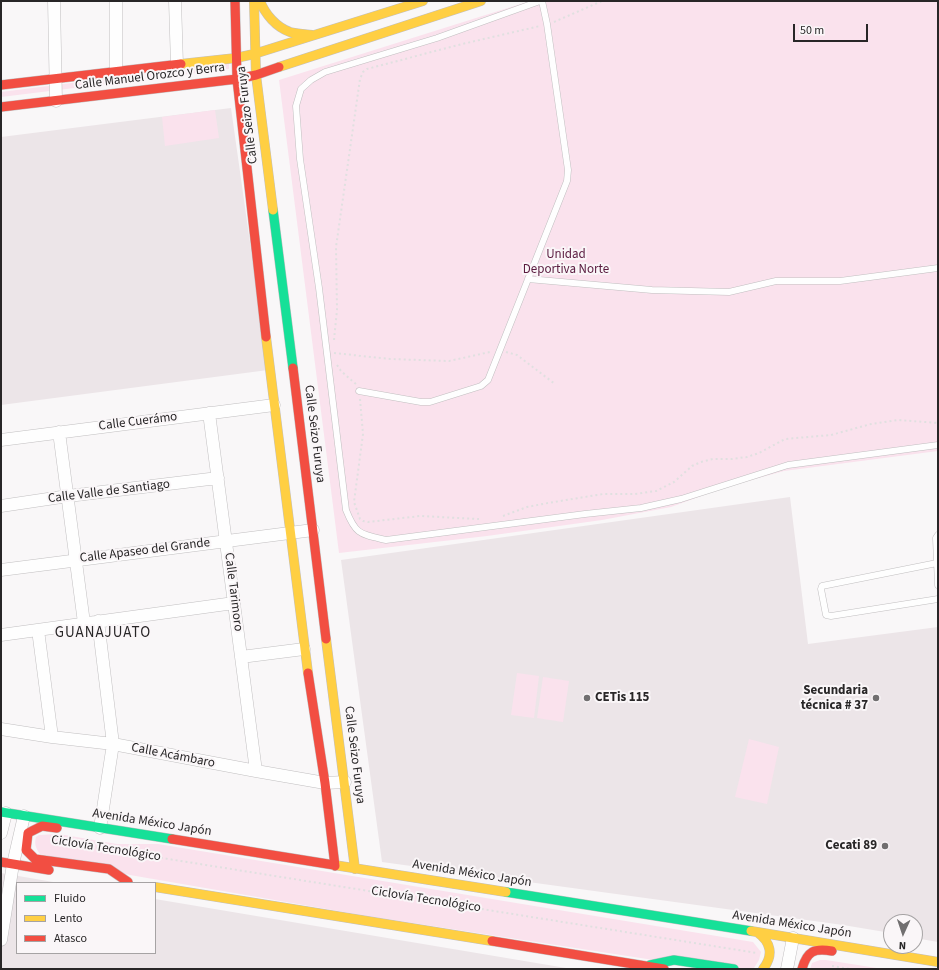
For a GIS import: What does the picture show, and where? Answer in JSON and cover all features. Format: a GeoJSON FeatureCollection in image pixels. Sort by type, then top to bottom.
{"type":"FeatureCollection","features":[{"type":"Feature","properties":{"kind":"street"},"geometry":{"type":"LineString","coordinates":[[54,1],[56,101]]}},
{"type":"Feature","properties":{"kind":"street"},"geometry":{"type":"LineString","coordinates":[[116,1],[116,72]]}},
{"type":"Feature","properties":{"kind":"street"},"geometry":{"type":"LineString","coordinates":[[176,1],[177,65]]}},
{"type":"Feature","properties":{"kind":"street","name":"Calle Seizo Furuya"},"geometry":{"type":"LineString","coordinates":[[236,1],[237,79],[274,405],[304,649],[325,783],[335,866]]}},
{"type":"Feature","properties":{"kind":"street","name":"Calle Seizo Furuya"},"geometry":{"type":"LineString","coordinates":[[254,1],[254,54],[256,75],[355,869]]}},
{"type":"Feature","properties":{"kind":"street"},"geometry":{"type":"LineString","coordinates":[[260,1],[261,6],[273,21],[284,29],[290,32],[316,36]]}},
{"type":"Feature","properties":{"kind":"street","name":"Calle Manuel Orozco y Berra"},"geometry":{"type":"LineString","coordinates":[[1,85],[236,58],[316,36],[423,1]]}},
{"type":"Feature","properties":{"kind":"street","name":"Calle Manuel Orozco y Berra"},"geometry":{"type":"LineString","coordinates":[[1,107],[237,79],[256,75],[482,1]]}},
{"type":"Feature","properties":{"kind":"street","name":"Calle Cuerámo"},"geometry":{"type":"LineString","coordinates":[[1,440],[274,405]]}},
{"type":"Feature","properties":{"kind":"street","name":"Calle Tarimoro"},"geometry":{"type":"LineString","coordinates":[[209,413],[256,771]]}},
{"type":"Feature","properties":{"kind":"street"},"geometry":{"type":"LineString","coordinates":[[59,432],[84,623]]}},
{"type":"Feature","properties":{"kind":"street","name":"Calle Valle de Santiago"},"geometry":{"type":"LineString","coordinates":[[1,506],[68,496],[218,478]]}},
{"type":"Feature","properties":{"kind":"street","name":"Calle Apaseo del Grande"},"geometry":{"type":"LineString","coordinates":[[1,570],[313,530]]}},
{"type":"Feature","properties":{"kind":"street"},"geometry":{"type":"LineString","coordinates":[[1,635],[234,603]]}},
{"type":"Feature","properties":{"kind":"street"},"geometry":{"type":"LineString","coordinates":[[98,621],[114,744],[100,828]]}},
{"type":"Feature","properties":{"kind":"street"},"geometry":{"type":"LineString","coordinates":[[38,630],[52,737]]}},
{"type":"Feature","properties":{"kind":"street"},"geometry":{"type":"LineString","coordinates":[[241,657],[304,649]]}},
{"type":"Feature","properties":{"kind":"street","name":"Calle Acámbaro"},"geometry":{"type":"LineString","coordinates":[[1,729],[52,737],[114,744],[325,783],[345,782]]}},
{"type":"Feature","properties":{"kind":"street"},"geometry":{"type":"LineString","coordinates":[[1,833],[4,813]]}},
{"type":"Feature","properties":{"kind":"street","name":"Avenida México Japón"},"geometry":{"type":"LineString","coordinates":[[4,813],[774,934],[938,962]]}},
{"type":"Feature","properties":{"kind":"street"},"geometry":{"type":"LineString","coordinates":[[1,940],[7,863],[24,816]]}},
{"type":"Feature","properties":{"kind":"street"},"geometry":{"type":"LineString","coordinates":[[129,882],[110,869],[35,859],[26,850],[28,833],[42,826],[116,838],[147,836]]}},
{"type":"Feature","properties":{"kind":"street"},"geometry":{"type":"LineString","coordinates":[[7,863],[67,873]]}},
{"type":"Feature","properties":{"kind":"street"},"geometry":{"type":"LineString","coordinates":[[105,879],[124,882]]}},
{"type":"Feature","properties":{"kind":"street"},"geometry":{"type":"LineString","coordinates":[[156,887],[664,969]]}},
{"type":"Feature","properties":{"kind":"street"},"geometry":{"type":"LineString","coordinates":[[757,932],[767,941],[769,955],[767,965],[763,969]]}},
{"type":"Feature","properties":{"kind":"street"},"geometry":{"type":"LineString","coordinates":[[770,969],[774,934]]}},
{"type":"Feature","properties":{"kind":"street"},"geometry":{"type":"LineString","coordinates":[[787,969],[793,938]]}},
{"type":"Feature","properties":{"kind":"street"},"geometry":{"type":"LineString","coordinates":[[802,969],[804,958],[811,951],[822,949],[882,960],[915,958]]}},
{"type":"Feature","properties":{"kind":"street"},"geometry":{"type":"LineString","coordinates":[[646,966],[674,960],[734,969]]}},
{"type":"Feature","properties":{"kind":"lane"},"geometry":{"type":"LineString","coordinates":[[359,391],[421,402],[430,402],[482,386],[488,380],[567,181],[568,170],[547,24],[541,1],[437,38],[325,72],[311,80],[301,89],[296,106],[300,159],[319,288],[346,510],[356,530],[368,536],[386,540],[641,508],[681,499],[788,464],[938,445]]}},
{"type":"Feature","properties":{"kind":"lane"},"geometry":{"type":"LineString","coordinates":[[528,279],[652,290],[729,292],[776,281],[840,281],[938,268]]}},
{"type":"Feature","properties":{"kind":"lane"},"geometry":{"type":"LineString","coordinates":[[938,535],[936,538],[938,585]]}},
{"type":"Feature","properties":{"kind":"lane"},"geometry":{"type":"LineString","coordinates":[[937,563],[822,586],[821,589],[826,615],[831,616],[938,600]]}},
{"type":"Feature","properties":{"kind":"path"},"geometry":{"type":"LineString","coordinates":[[547,24],[602,1]]}},
{"type":"Feature","properties":{"kind":"path"},"geometry":{"type":"LineString","coordinates":[[327,353],[390,359],[449,360],[500,350],[517,355],[555,384]]}},
{"type":"Feature","properties":{"kind":"path","name":"Ciclovía Tecnológico"},"geometry":{"type":"LineString","coordinates":[[62,842],[769,955]]}},
{"type":"Feature","properties":{"kind":"path"},"geometry":{"type":"LineString","coordinates":[[829,966],[850,969]]}},
{"type":"Feature","properties":{"kind":"shaded area"},"geometry":{"type":"Polygon","coordinates":[[[231,108],[268,370],[1,405],[1,137],[231,108]]]}},
{"type":"Feature","properties":{"kind":"shaded area","name":"CETis 115"},"geometry":{"type":"Polygon","coordinates":[[[790,497],[808,644],[938,627],[938,942],[923,939],[923,914],[883,914],[883,932],[382,862],[341,560],[790,497]]]}},
{"type":"Feature","properties":{"kind":"shaded area"},"geometry":{"type":"Polygon","coordinates":[[[1,873],[53,882],[16,882],[16,954],[156,954],[156,899],[572,969],[1,969],[1,873]]]}},
{"type":"Feature","properties":{"kind":"green space","name":"Unidad Deportiva Norte"},"geometry":{"type":"Polygon","coordinates":[[[530,1],[938,1],[938,451],[784,471],[726,487],[671,507],[602,520],[487,536],[339,553],[279,80],[530,1]]]}},
{"type":"Feature","properties":{"kind":"green space"},"geometry":{"type":"Polygon","coordinates":[[[229,63],[229,69],[1,97],[1,92],[229,63]]]}},
{"type":"Feature","properties":{"kind":"green space"},"geometry":{"type":"Polygon","coordinates":[[[215,110],[219,138],[165,146],[162,117],[215,110]]]}},
{"type":"Feature","properties":{"kind":"green space"},"geometry":{"type":"Polygon","coordinates":[[[517,673],[539,676],[534,718],[511,715],[517,673]]]}},
{"type":"Feature","properties":{"kind":"green space"},"geometry":{"type":"Polygon","coordinates":[[[543,677],[569,681],[563,722],[537,718],[543,677]]]}},
{"type":"Feature","properties":{"kind":"green space"},"geometry":{"type":"Polygon","coordinates":[[[749,739],[779,747],[767,804],[735,797],[749,739]]]}},
{"type":"Feature","properties":{"kind":"green space"},"geometry":{"type":"Polygon","coordinates":[[[59,834],[117,844],[158,844],[753,942],[761,952],[759,960],[754,968],[735,969],[647,959],[367,916],[130,875],[40,854],[37,850],[35,842],[36,837],[39,835],[59,834]]]}},
{"type":"Feature","properties":{"kind":"green space"},"geometry":{"type":"Polygon","coordinates":[[[820,960],[883,969],[810,969],[812,963],[820,960]]]}},
{"type":"Feature","properties":{"kind":"traffic: fast"},"geometry":{"type":"LineString","coordinates":[[273,210],[293,368]]}},
{"type":"Feature","properties":{"kind":"traffic: fast"},"geometry":{"type":"LineString","coordinates":[[1,812],[172,839]]}},
{"type":"Feature","properties":{"kind":"traffic: fast"},"geometry":{"type":"LineString","coordinates":[[506,892],[751,931]]}},
{"type":"Feature","properties":{"kind":"traffic: fast"},"geometry":{"type":"LineString","coordinates":[[650,965],[674,960],[734,969]]}},
{"type":"Feature","properties":{"kind":"traffic: slow"},"geometry":{"type":"LineString","coordinates":[[254,1],[256,75],[273,210]]}},
{"type":"Feature","properties":{"kind":"traffic: slow"},"geometry":{"type":"LineString","coordinates":[[260,1],[268,15],[280,27],[290,32],[312,35]]}},
{"type":"Feature","properties":{"kind":"traffic: slow"},"geometry":{"type":"LineString","coordinates":[[181,64],[236,58],[254,54],[423,1]]}},
{"type":"Feature","properties":{"kind":"traffic: slow"},"geometry":{"type":"LineString","coordinates":[[279,67],[481,1]]}},
{"type":"Feature","properties":{"kind":"traffic: slow"},"geometry":{"type":"LineString","coordinates":[[266,337],[308,673]]}},
{"type":"Feature","properties":{"kind":"traffic: slow"},"geometry":{"type":"LineString","coordinates":[[326,639],[355,869]]}},
{"type":"Feature","properties":{"kind":"traffic: slow"},"geometry":{"type":"LineString","coordinates":[[334,865],[506,892]]}},
{"type":"Feature","properties":{"kind":"traffic: slow"},"geometry":{"type":"LineString","coordinates":[[156,887],[492,941]]}},
{"type":"Feature","properties":{"kind":"traffic: slow"},"geometry":{"type":"LineString","coordinates":[[751,931],[938,962]]}},
{"type":"Feature","properties":{"kind":"traffic: slow"},"geometry":{"type":"LineString","coordinates":[[757,932],[768,944],[770,954],[769,959],[763,969]]}},
{"type":"Feature","properties":{"kind":"traffic: jam"},"geometry":{"type":"LineString","coordinates":[[235,1],[237,79],[266,337]]}},
{"type":"Feature","properties":{"kind":"traffic: jam"},"geometry":{"type":"LineString","coordinates":[[1,85],[181,64]]}},
{"type":"Feature","properties":{"kind":"traffic: jam"},"geometry":{"type":"LineString","coordinates":[[1,107],[237,79],[256,75],[279,67]]}},
{"type":"Feature","properties":{"kind":"traffic: jam"},"geometry":{"type":"LineString","coordinates":[[293,368],[326,639]]}},
{"type":"Feature","properties":{"kind":"traffic: jam"},"geometry":{"type":"LineString","coordinates":[[308,673],[325,783],[335,866]]}},
{"type":"Feature","properties":{"kind":"traffic: jam"},"geometry":{"type":"LineString","coordinates":[[57,828],[42,826],[28,833],[26,850],[35,859],[109,869],[128,882]]}},
{"type":"Feature","properties":{"kind":"traffic: jam"},"geometry":{"type":"LineString","coordinates":[[172,839],[334,865]]}},
{"type":"Feature","properties":{"kind":"traffic: jam"},"geometry":{"type":"LineString","coordinates":[[1,862],[49,870]]}},
{"type":"Feature","properties":{"kind":"traffic: jam"},"geometry":{"type":"LineString","coordinates":[[492,941],[664,969]]}},
{"type":"Feature","properties":{"kind":"traffic: jam"},"geometry":{"type":"LineString","coordinates":[[802,969],[806,958],[812,952],[820,950],[832,951]]}},
{"type":"Feature","properties":{"kind":"place","name":"CETis 115"},"geometry":{"type":"Point","coordinates":[587,698]}},
{"type":"Feature","properties":{"kind":"place","name":"Secundaria técnica # 37"},"geometry":{"type":"Point","coordinates":[876,698]}},
{"type":"Feature","properties":{"kind":"place","name":"Cecati 89"},"geometry":{"type":"Point","coordinates":[885,846]}},
{"type":"Feature","properties":{"kind":"district","name":"GUANAJUATO"},"geometry":{"type":"Point","coordinates":[103,634]}}]}
